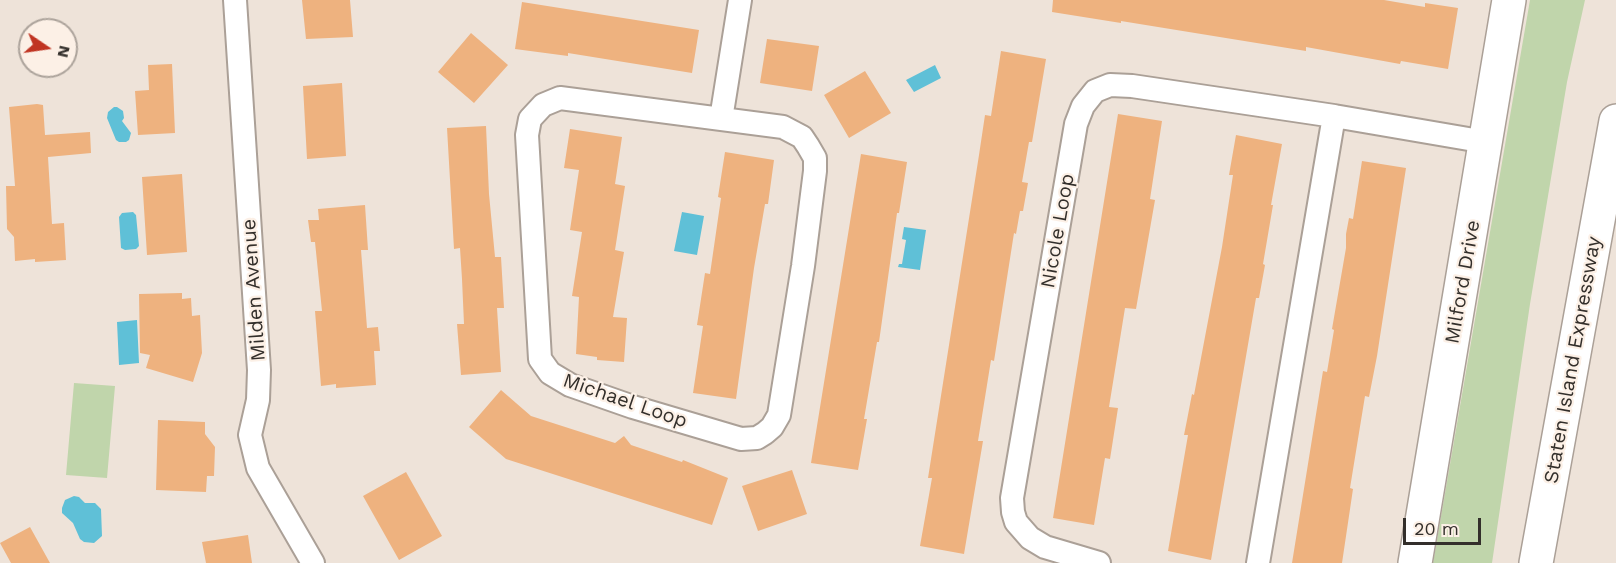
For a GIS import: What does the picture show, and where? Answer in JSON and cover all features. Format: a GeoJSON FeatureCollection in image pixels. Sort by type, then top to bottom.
{"type":"FeatureCollection","features":[{"type":"Feature","properties":{"kind":"main road","name":"Milford Drive"},"geometry":{"type":"LineString","coordinates":[[1415,563],[1509,0]]}},
{"type":"Feature","properties":{"kind":"main road","name":"Staten Island Expressway"},"geometry":{"type":"LineString","coordinates":[[1536,563],[1616,121]]}},
{"type":"Feature","properties":{"kind":"street","name":"Milden Avenue"},"geometry":{"type":"LineString","coordinates":[[235,0],[260,370],[258,399],[250,435],[258,468],[313,563]]}},
{"type":"Feature","properties":{"kind":"street"},"geometry":{"type":"LineString","coordinates":[[722,119],[740,0]]}},
{"type":"Feature","properties":{"kind":"street","name":"Nicole Loop"},"geometry":{"type":"LineString","coordinates":[[1099,563],[1045,547],[1030,538],[1016,522],[1012,505],[1076,124],[1083,106],[1095,91],[1110,86],[1132,86],[1334,116],[1486,142]]}},
{"type":"Feature","properties":{"kind":"street","name":"Michael Loop"},"geometry":{"type":"LineString","coordinates":[[560,98],[722,119],[783,127],[802,137],[815,158],[802,266],[779,415],[772,427],[757,438],[741,439],[570,385],[550,373],[540,359],[527,135],[530,119],[543,105],[560,98]]}},
{"type":"Feature","properties":{"kind":"street"},"geometry":{"type":"LineString","coordinates":[[1258,563],[1334,116]]}},
{"type":"Feature","properties":{"kind":"green space"},"geometry":{"type":"Polygon","coordinates":[[[1530,0],[1585,0],[1567,82],[1530,304],[1492,563],[1433,563],[1530,0]]]}},
{"type":"Feature","properties":{"kind":"green space"},"geometry":{"type":"Polygon","coordinates":[[[74,383],[115,386],[107,478],[66,475],[74,383]]]}},
{"type":"Feature","properties":{"kind":"water"},"geometry":{"type":"Polygon","coordinates":[[[935,65],[941,78],[914,92],[906,80],[935,65]]]}},
{"type":"Feature","properties":{"kind":"water"},"geometry":{"type":"Polygon","coordinates":[[[114,107],[123,111],[122,121],[131,133],[126,142],[116,140],[107,118],[108,112],[114,107]]]}},
{"type":"Feature","properties":{"kind":"water"},"geometry":{"type":"Polygon","coordinates":[[[133,212],[136,215],[139,246],[136,249],[125,250],[121,248],[119,217],[122,213],[133,212]]]}},
{"type":"Feature","properties":{"kind":"water"},"geometry":{"type":"Polygon","coordinates":[[[682,212],[704,216],[697,255],[674,251],[682,212]]]}},
{"type":"Feature","properties":{"kind":"water"},"geometry":{"type":"Polygon","coordinates":[[[904,227],[926,230],[920,270],[898,267],[902,264],[906,240],[902,239],[904,227]]]}},
{"type":"Feature","properties":{"kind":"water"},"geometry":{"type":"Polygon","coordinates":[[[137,320],[139,363],[119,365],[117,322],[137,320]]]}},
{"type":"Feature","properties":{"kind":"water"},"geometry":{"type":"Polygon","coordinates":[[[74,496],[79,497],[85,503],[95,503],[101,509],[102,536],[94,543],[80,539],[73,523],[62,513],[65,500],[74,496]]]}},
{"type":"Feature","properties":{"kind":"building"},"geometry":{"type":"Polygon","coordinates":[[[302,0],[350,0],[353,37],[306,39],[302,0]]]}},
{"type":"Feature","properties":{"kind":"building"},"geometry":{"type":"Polygon","coordinates":[[[1053,0],[1384,0],[1425,7],[1425,3],[1458,8],[1448,69],[1401,61],[1400,64],[1306,47],[1306,51],[1052,12],[1053,0]]]}},
{"type":"Feature","properties":{"kind":"building"},"geometry":{"type":"Polygon","coordinates":[[[522,2],[699,30],[692,73],[568,53],[568,56],[515,49],[522,2]]]}},
{"type":"Feature","properties":{"kind":"building"},"geometry":{"type":"Polygon","coordinates":[[[471,33],[508,65],[474,103],[438,72],[471,33]]]}},
{"type":"Feature","properties":{"kind":"building"},"geometry":{"type":"Polygon","coordinates":[[[767,39],[819,46],[812,91],[760,83],[767,39]]]}},
{"type":"Feature","properties":{"kind":"building"},"geometry":{"type":"Polygon","coordinates":[[[1001,51],[1046,59],[1032,142],[1029,142],[1022,182],[1028,183],[1023,211],[1020,211],[1016,234],[1014,233],[994,361],[991,360],[978,441],[983,441],[964,554],[920,546],[932,478],[928,478],[985,115],[991,116],[1001,51]]]}},
{"type":"Feature","properties":{"kind":"building"},"geometry":{"type":"Polygon","coordinates":[[[172,64],[175,133],[138,135],[135,91],[149,90],[148,65],[172,64]]]}},
{"type":"Feature","properties":{"kind":"building"},"geometry":{"type":"Polygon","coordinates":[[[865,71],[891,113],[849,138],[824,95],[865,71]]]}},
{"type":"Feature","properties":{"kind":"building"},"geometry":{"type":"Polygon","coordinates":[[[342,83],[346,156],[307,159],[303,86],[342,83]]]}},
{"type":"Feature","properties":{"kind":"building"},"geometry":{"type":"Polygon","coordinates":[[[43,105],[45,135],[90,132],[91,153],[48,157],[52,224],[64,223],[66,260],[15,261],[14,237],[7,229],[6,186],[15,186],[9,107],[43,105]]]}},
{"type":"Feature","properties":{"kind":"building"},"geometry":{"type":"Polygon","coordinates":[[[1118,114],[1162,121],[1150,199],[1155,200],[1136,309],[1125,308],[1109,407],[1118,408],[1110,459],[1105,458],[1094,525],[1053,518],[1118,114]]]}},
{"type":"Feature","properties":{"kind":"building"},"geometry":{"type":"Polygon","coordinates":[[[486,126],[495,257],[501,257],[504,308],[497,308],[501,372],[461,375],[457,324],[464,324],[462,279],[460,248],[454,249],[447,128],[486,126]]]}},
{"type":"Feature","properties":{"kind":"building"},"geometry":{"type":"Polygon","coordinates":[[[570,129],[622,137],[615,184],[625,186],[615,250],[624,252],[613,317],[627,318],[624,362],[597,360],[597,357],[576,354],[579,297],[572,296],[582,232],[570,230],[579,170],[564,168],[570,129]]]}},
{"type":"Feature","properties":{"kind":"building"},"geometry":{"type":"Polygon","coordinates":[[[1236,135],[1282,144],[1271,205],[1273,205],[1263,264],[1265,265],[1259,298],[1256,298],[1211,560],[1168,551],[1188,435],[1184,435],[1192,394],[1194,395],[1222,247],[1233,175],[1229,175],[1236,135]]]}},
{"type":"Feature","properties":{"kind":"building"},"geometry":{"type":"Polygon","coordinates":[[[725,152],[774,160],[768,204],[765,204],[754,268],[736,399],[693,393],[703,326],[697,325],[705,273],[710,274],[725,152]]]}},
{"type":"Feature","properties":{"kind":"building"},"geometry":{"type":"Polygon","coordinates":[[[861,154],[907,162],[899,213],[897,213],[879,342],[877,342],[864,419],[867,419],[858,470],[811,463],[861,154]]]}},
{"type":"Feature","properties":{"kind":"building"},"geometry":{"type":"Polygon","coordinates":[[[1362,161],[1406,168],[1377,356],[1369,397],[1365,396],[1350,488],[1353,489],[1342,563],[1292,563],[1323,371],[1327,372],[1334,330],[1332,329],[1346,248],[1346,234],[1349,218],[1353,219],[1362,161]]]}},
{"type":"Feature","properties":{"kind":"building"},"geometry":{"type":"Polygon","coordinates":[[[182,174],[187,252],[147,255],[142,177],[182,174]]]}},
{"type":"Feature","properties":{"kind":"building"},"geometry":{"type":"Polygon","coordinates":[[[365,205],[368,250],[361,250],[367,328],[378,327],[380,351],[374,351],[376,385],[336,388],[336,384],[321,386],[315,311],[322,311],[315,242],[311,242],[308,220],[319,220],[318,209],[365,205]]]}},
{"type":"Feature","properties":{"kind":"building"},"geometry":{"type":"Polygon","coordinates":[[[182,293],[182,299],[191,298],[192,316],[200,315],[202,353],[193,382],[146,368],[150,355],[140,353],[139,294],[182,293]]]}},
{"type":"Feature","properties":{"kind":"building"},"geometry":{"type":"Polygon","coordinates":[[[501,390],[531,416],[615,443],[624,436],[631,445],[682,462],[683,460],[728,478],[712,525],[506,459],[469,427],[501,390]]]}},
{"type":"Feature","properties":{"kind":"building"},"geometry":{"type":"Polygon","coordinates":[[[158,420],[205,422],[205,434],[215,447],[214,476],[207,476],[206,492],[156,490],[158,420]]]}},
{"type":"Feature","properties":{"kind":"building"},"geometry":{"type":"Polygon","coordinates":[[[792,470],[807,514],[758,531],[742,486],[792,470]]]}},
{"type":"Feature","properties":{"kind":"building"},"geometry":{"type":"Polygon","coordinates":[[[406,472],[442,536],[399,560],[363,496],[406,472]]]}},
{"type":"Feature","properties":{"kind":"building"},"geometry":{"type":"Polygon","coordinates":[[[30,527],[50,563],[11,563],[0,543],[30,527]]]}},
{"type":"Feature","properties":{"kind":"building"},"geometry":{"type":"Polygon","coordinates":[[[248,535],[252,563],[206,563],[202,542],[248,535]]]}}]}
